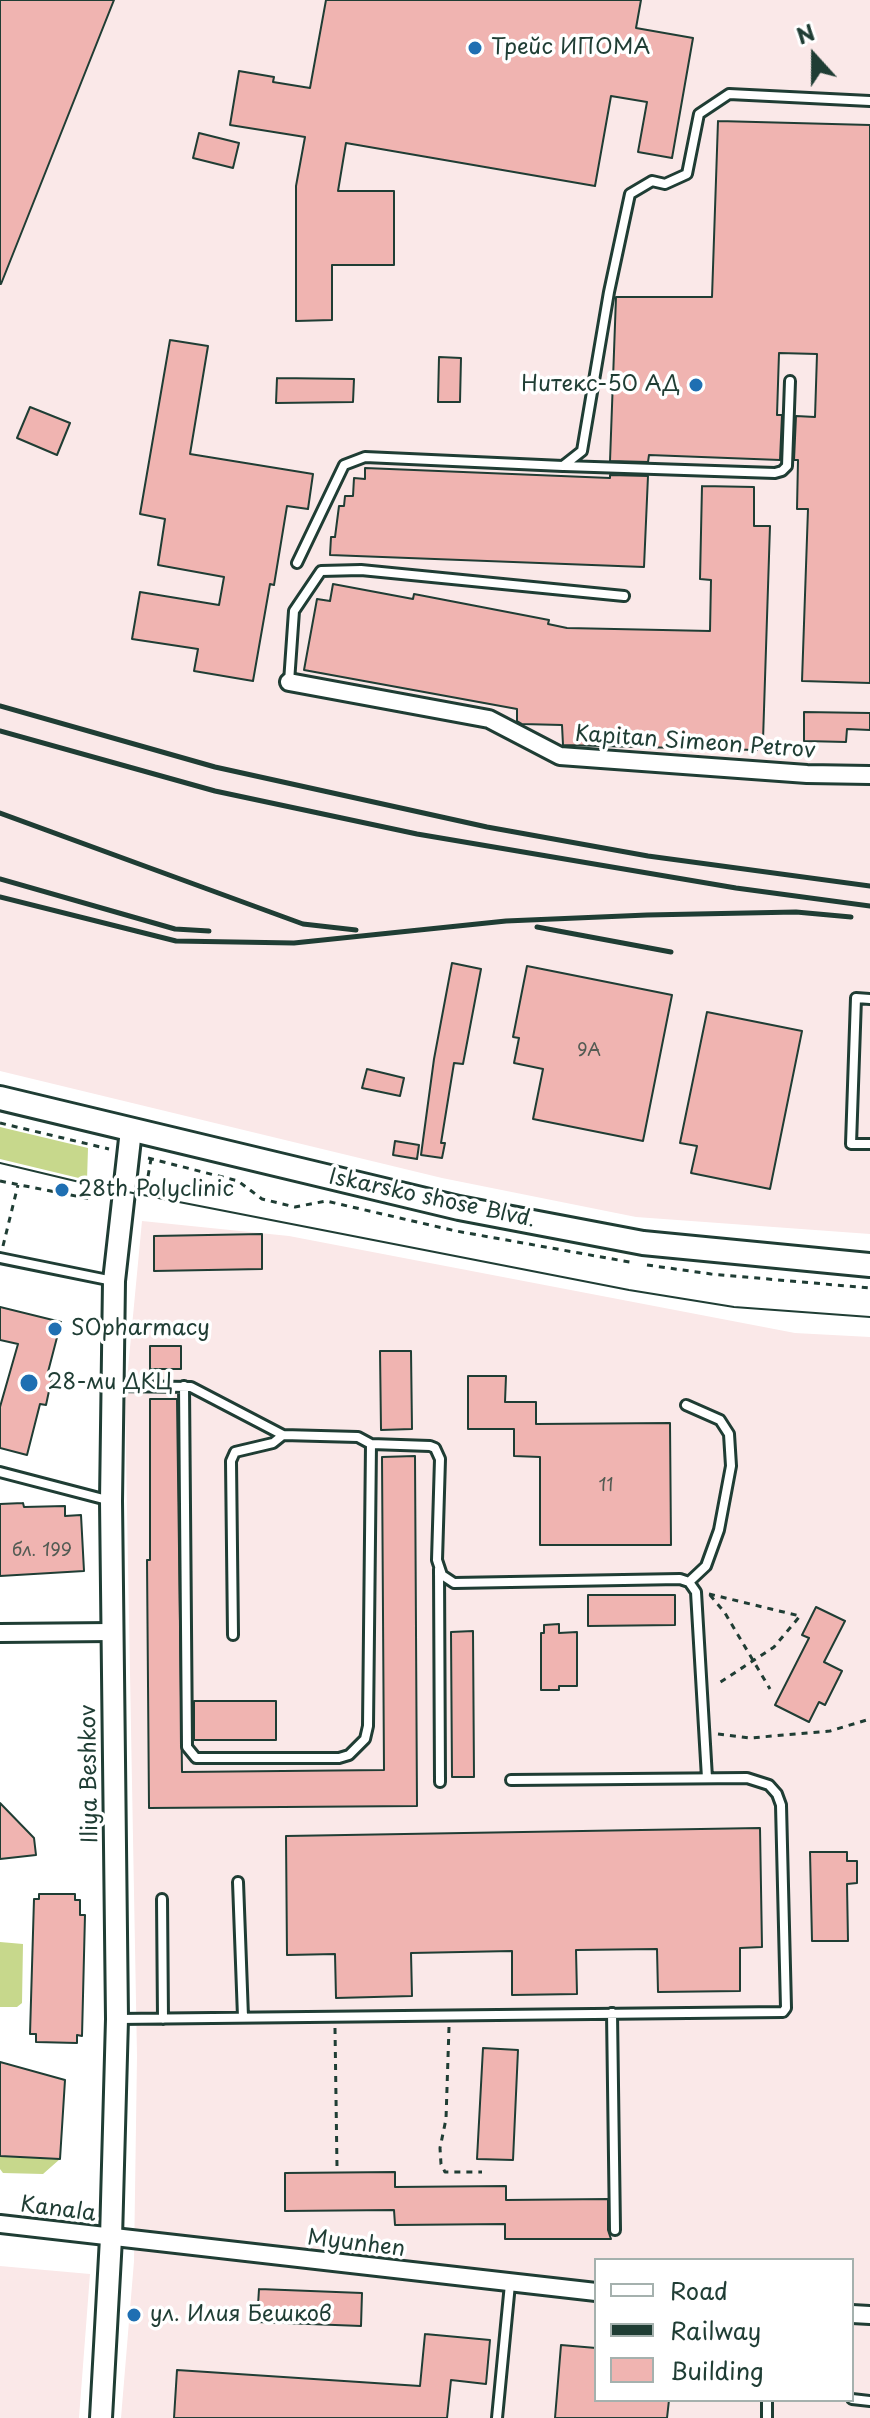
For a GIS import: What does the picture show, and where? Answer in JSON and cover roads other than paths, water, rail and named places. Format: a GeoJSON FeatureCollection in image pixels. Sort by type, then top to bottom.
{"type":"FeatureCollection","features":[{"type":"Feature","properties":{"kind":"main road","name":"Iskarsko shose Blvd."},"geometry":{"type":"LineString","coordinates":[[0,1098],[459,1208],[643,1243],[870,1265]]}},
{"type":"Feature","properties":{"kind":"street","name":"Kapitan Simeon Petrov"},"geometry":{"type":"LineString","coordinates":[[289,682],[489,719],[560,756],[807,774],[870,775]]}},
{"type":"Feature","properties":{"kind":"street","name":"Iliya Beshkov"},"geometry":{"type":"LineString","coordinates":[[101,2418],[111,2238],[117,2019],[111,1501],[114,1281],[131,1130]]}},
{"type":"Feature","properties":{"kind":"street"},"geometry":{"type":"LineString","coordinates":[[0,1633],[112,1632]]}},
{"type":"Feature","properties":{"kind":"street","name":"Kanala"},"geometry":{"type":"LineString","coordinates":[[0,2224],[111,2238]]}},
{"type":"Feature","properties":{"kind":"street","name":"Myunhen"},"geometry":{"type":"LineString","coordinates":[[111,2238],[594,2292]]}},
{"type":"Feature","properties":{"kind":"lane"},"geometry":{"type":"LineString","coordinates":[[563,466],[582,451],[609,292],[630,194],[652,181],[665,184],[687,174],[699,114],[729,94],[870,101]]}},
{"type":"Feature","properties":{"kind":"lane"},"geometry":{"type":"LineString","coordinates":[[297,563],[344,465],[365,457],[782,471],[787,466],[790,381]]}},
{"type":"Feature","properties":{"kind":"lane"},"geometry":{"type":"LineString","coordinates":[[289,682],[294,611],[321,571],[361,570],[624,596]]}},
{"type":"Feature","properties":{"kind":"lane"},"geometry":{"type":"LineString","coordinates":[[870,999],[856,998],[851,1144],[870,1144]]}},
{"type":"Feature","properties":{"kind":"lane"},"geometry":{"type":"LineString","coordinates":[[0,1258],[114,1281]]}},
{"type":"Feature","properties":{"kind":"lane"},"geometry":{"type":"LineString","coordinates":[[113,1386],[184,1386],[200,1390],[283,1435],[358,1437],[371,1444],[430,1446],[439,1453],[440,1782]]}},
{"type":"Feature","properties":{"kind":"lane"},"geometry":{"type":"LineString","coordinates":[[184,1386],[187,1747],[196,1758],[339,1758],[349,1755],[365,1739],[368,1726],[371,1444]]}},
{"type":"Feature","properties":{"kind":"lane"},"geometry":{"type":"LineString","coordinates":[[686,1405],[704,1410],[720,1420],[729,1434],[731,1466],[719,1530],[706,1566],[689,1582]]}},
{"type":"Feature","properties":{"kind":"lane"},"geometry":{"type":"LineString","coordinates":[[233,1635],[231,1461],[235,1452],[273,1443],[283,1435]]}},
{"type":"Feature","properties":{"kind":"lane"},"geometry":{"type":"LineString","coordinates":[[0,1472],[111,1501]]}},
{"type":"Feature","properties":{"kind":"lane"},"geometry":{"type":"LineString","coordinates":[[439,1568],[454,1583],[680,1579],[689,1582],[696,1592],[707,1778]]}},
{"type":"Feature","properties":{"kind":"lane"},"geometry":{"type":"LineString","coordinates":[[117,2019],[779,2014],[786,2008],[781,1805],[777,1794],[760,1780],[511,1780]]}},
{"type":"Feature","properties":{"kind":"lane"},"geometry":{"type":"LineString","coordinates":[[238,1882],[243,2017]]}},
{"type":"Feature","properties":{"kind":"lane"},"geometry":{"type":"LineString","coordinates":[[162,1899],[163,2019]]}},
{"type":"Feature","properties":{"kind":"lane"},"geometry":{"type":"LineString","coordinates":[[612,2013],[615,2230]]}},
{"type":"Feature","properties":{"kind":"lane"},"geometry":{"type":"LineString","coordinates":[[497,2418],[510,2284]]}},
{"type":"Feature","properties":{"kind":"tram line"},"geometry":{"type":"LineString","coordinates":[[0,1163],[92,1185],[629,1290],[734,1307],[870,1317]]}},
{"type":"Feature","properties":{"kind":"railway"},"geometry":{"type":"LineString","coordinates":[[0,706],[215,767],[487,827],[648,856],[870,886]]}},
{"type":"Feature","properties":{"kind":"railway"},"geometry":{"type":"LineString","coordinates":[[0,731],[215,791],[417,834],[736,888],[870,906]]}},
{"type":"Feature","properties":{"kind":"railway"},"geometry":{"type":"LineString","coordinates":[[0,813],[303,924],[356,930]]}},
{"type":"Feature","properties":{"kind":"railway"},"geometry":{"type":"LineString","coordinates":[[0,879],[175,929],[209,931]]}},
{"type":"Feature","properties":{"kind":"railway"},"geometry":{"type":"LineString","coordinates":[[0,897],[176,941],[294,943],[506,921],[647,915],[796,912],[851,917]]}},
{"type":"Feature","properties":{"kind":"railway"},"geometry":{"type":"LineString","coordinates":[[537,927],[671,952]]}},
{"type":"Feature","properties":{"kind":"place","name":"Трейс ИПОМА"},"geometry":{"type":"Point","coordinates":[475,48]}},
{"type":"Feature","properties":{"kind":"place","name":"Нитекс-50 АД"},"geometry":{"type":"Point","coordinates":[696,385]}},
{"type":"Feature","properties":{"kind":"place","name":"28th Polyclinic"},"geometry":{"type":"Point","coordinates":[62,1190]}},
{"type":"Feature","properties":{"kind":"place","name":"SOpharmacy"},"geometry":{"type":"Point","coordinates":[55,1329]}},
{"type":"Feature","properties":{"kind":"place","name":"28-ми ДКЦ"},"geometry":{"type":"Point","coordinates":[29,1383]}},
{"type":"Feature","properties":{"kind":"place","name":"ул. Илия Бешков"},"geometry":{"type":"Point","coordinates":[134,2315]}}]}
